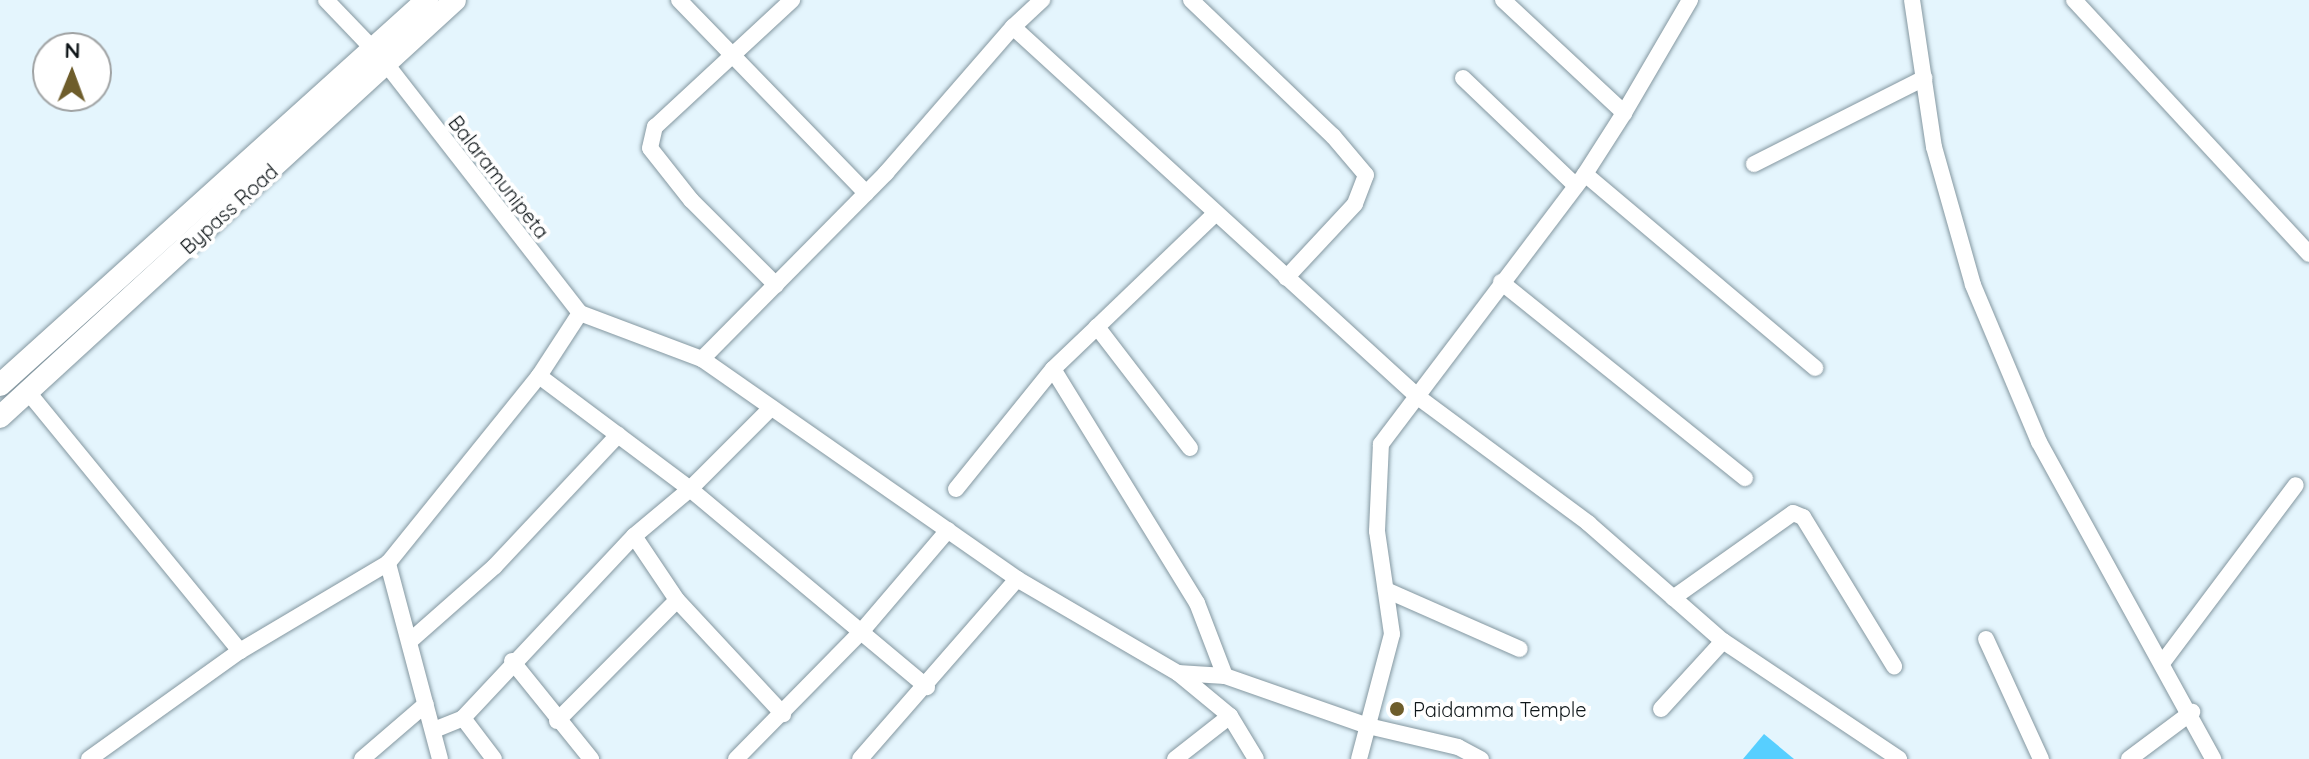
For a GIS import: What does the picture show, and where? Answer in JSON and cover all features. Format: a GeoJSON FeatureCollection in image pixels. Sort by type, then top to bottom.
{"type":"FeatureCollection","features":[{"type":"Feature","properties":{"kind":"main road","name":"Bypass Road"},"geometry":{"type":"LineString","coordinates":[[0,417],[380,57],[427,0]]}},
{"type":"Feature","properties":{"kind":"main road","name":"Bypass Road"},"geometry":{"type":"LineString","coordinates":[[0,385],[380,57],[455,0]]}},
{"type":"Feature","properties":{"kind":"street","name":"Balaramunipeta"},"geometry":{"type":"LineString","coordinates":[[326,0],[380,57],[580,313]]}},
{"type":"Feature","properties":{"kind":"street"},"geometry":{"type":"LineString","coordinates":[[679,0],[866,193]]}},
{"type":"Feature","properties":{"kind":"street"},"geometry":{"type":"LineString","coordinates":[[776,285],[691,200],[650,148],[655,127],[792,0]]}},
{"type":"Feature","properties":{"kind":"street"},"geometry":{"type":"LineString","coordinates":[[702,359],[866,193],[1013,27],[1042,0]]}},
{"type":"Feature","properties":{"kind":"street"},"geometry":{"type":"LineString","coordinates":[[1191,0],[1333,136],[1366,175],[1355,204],[1286,278]]}},
{"type":"Feature","properties":{"kind":"street"},"geometry":{"type":"LineString","coordinates":[[1503,0],[1624,113]]}},
{"type":"Feature","properties":{"kind":"street"},"geometry":{"type":"LineString","coordinates":[[1359,759],[1392,634],[1377,531],[1381,444],[1580,180],[1624,113],[1690,0]]}},
{"type":"Feature","properties":{"kind":"street"},"geometry":{"type":"LineString","coordinates":[[1912,0],[1934,147],[1973,285],[2039,442],[2192,712],[2213,759]]}},
{"type":"Feature","properties":{"kind":"street"},"geometry":{"type":"LineString","coordinates":[[2074,0],[2309,254]]}},
{"type":"Feature","properties":{"kind":"street"},"geometry":{"type":"LineString","coordinates":[[1013,27],[1418,397],[1588,523],[1723,641],[1899,759]]}},
{"type":"Feature","properties":{"kind":"street"},"geometry":{"type":"LineString","coordinates":[[1463,78],[1580,180],[1815,368]]}},
{"type":"Feature","properties":{"kind":"street"},"geometry":{"type":"LineString","coordinates":[[1754,164],[1924,78]]}},
{"type":"Feature","properties":{"kind":"street"},"geometry":{"type":"LineString","coordinates":[[956,489],[1053,369],[1215,214]]}},
{"type":"Feature","properties":{"kind":"street"},"geometry":{"type":"LineString","coordinates":[[1501,282],[1745,478]]}},
{"type":"Feature","properties":{"kind":"street"},"geometry":{"type":"LineString","coordinates":[[89,759],[240,651],[388,563],[539,376],[580,313],[702,359],[1017,579],[1178,673],[1230,716],[1256,759]]}},
{"type":"Feature","properties":{"kind":"street"},"geometry":{"type":"LineString","coordinates":[[1097,327],[1190,448]]}},
{"type":"Feature","properties":{"kind":"street"},"geometry":{"type":"LineString","coordinates":[[1053,369],[1197,603],[1225,676]]}},
{"type":"Feature","properties":{"kind":"street"},"geometry":{"type":"LineString","coordinates":[[539,376],[690,489],[927,687]]}},
{"type":"Feature","properties":{"kind":"street"},"geometry":{"type":"LineString","coordinates":[[28,392],[240,651]]}},
{"type":"Feature","properties":{"kind":"street"},"geometry":{"type":"LineString","coordinates":[[434,730],[463,718],[512,661],[634,536],[690,489],[771,408]]}},
{"type":"Feature","properties":{"kind":"street"},"geometry":{"type":"LineString","coordinates":[[410,641],[495,566],[618,435]]}},
{"type":"Feature","properties":{"kind":"street"},"geometry":{"type":"LineString","coordinates":[[2163,662],[2296,485]]}},
{"type":"Feature","properties":{"kind":"street"},"geometry":{"type":"LineString","coordinates":[[1673,598],[1793,513],[1803,517],[1894,666]]}},
{"type":"Feature","properties":{"kind":"street"},"geometry":{"type":"LineString","coordinates":[[736,759],[861,632],[948,530]]}},
{"type":"Feature","properties":{"kind":"street"},"geometry":{"type":"LineString","coordinates":[[634,536],[677,600],[783,714]]}},
{"type":"Feature","properties":{"kind":"street"},"geometry":{"type":"LineString","coordinates":[[388,563],[440,759]]}},
{"type":"Feature","properties":{"kind":"street"},"geometry":{"type":"LineString","coordinates":[[860,759],[927,687],[1017,579]]}},
{"type":"Feature","properties":{"kind":"street"},"geometry":{"type":"LineString","coordinates":[[1386,590],[1520,649]]}},
{"type":"Feature","properties":{"kind":"street"},"geometry":{"type":"LineString","coordinates":[[557,721],[677,600]]}},
{"type":"Feature","properties":{"kind":"street"},"geometry":{"type":"LineString","coordinates":[[1986,639],[2041,759]]}},
{"type":"Feature","properties":{"kind":"street"},"geometry":{"type":"LineString","coordinates":[[1661,709],[1723,641]]}},
{"type":"Feature","properties":{"kind":"street"},"geometry":{"type":"LineString","coordinates":[[512,661],[557,721],[591,759]]}},
{"type":"Feature","properties":{"kind":"street"},"geometry":{"type":"LineString","coordinates":[[1178,673],[1225,676],[1368,726],[1458,747],[1481,759]]}},
{"type":"Feature","properties":{"kind":"street"},"geometry":{"type":"LineString","coordinates":[[362,759],[426,704]]}},
{"type":"Feature","properties":{"kind":"street"},"geometry":{"type":"LineString","coordinates":[[2129,759],[2192,712]]}},
{"type":"Feature","properties":{"kind":"street"},"geometry":{"type":"LineString","coordinates":[[1175,759],[1230,716]]}},
{"type":"Feature","properties":{"kind":"street"},"geometry":{"type":"LineString","coordinates":[[463,718],[494,759]]}},
{"type":"Feature","properties":{"kind":"building"},"geometry":{"type":"Polygon","coordinates":[[[1764,734],[1794,759],[1743,759],[1764,734]]]}},
{"type":"Feature","properties":{"kind":"place","name":"Paidamma Temple"},"geometry":{"type":"Point","coordinates":[1397,709]}}]}
